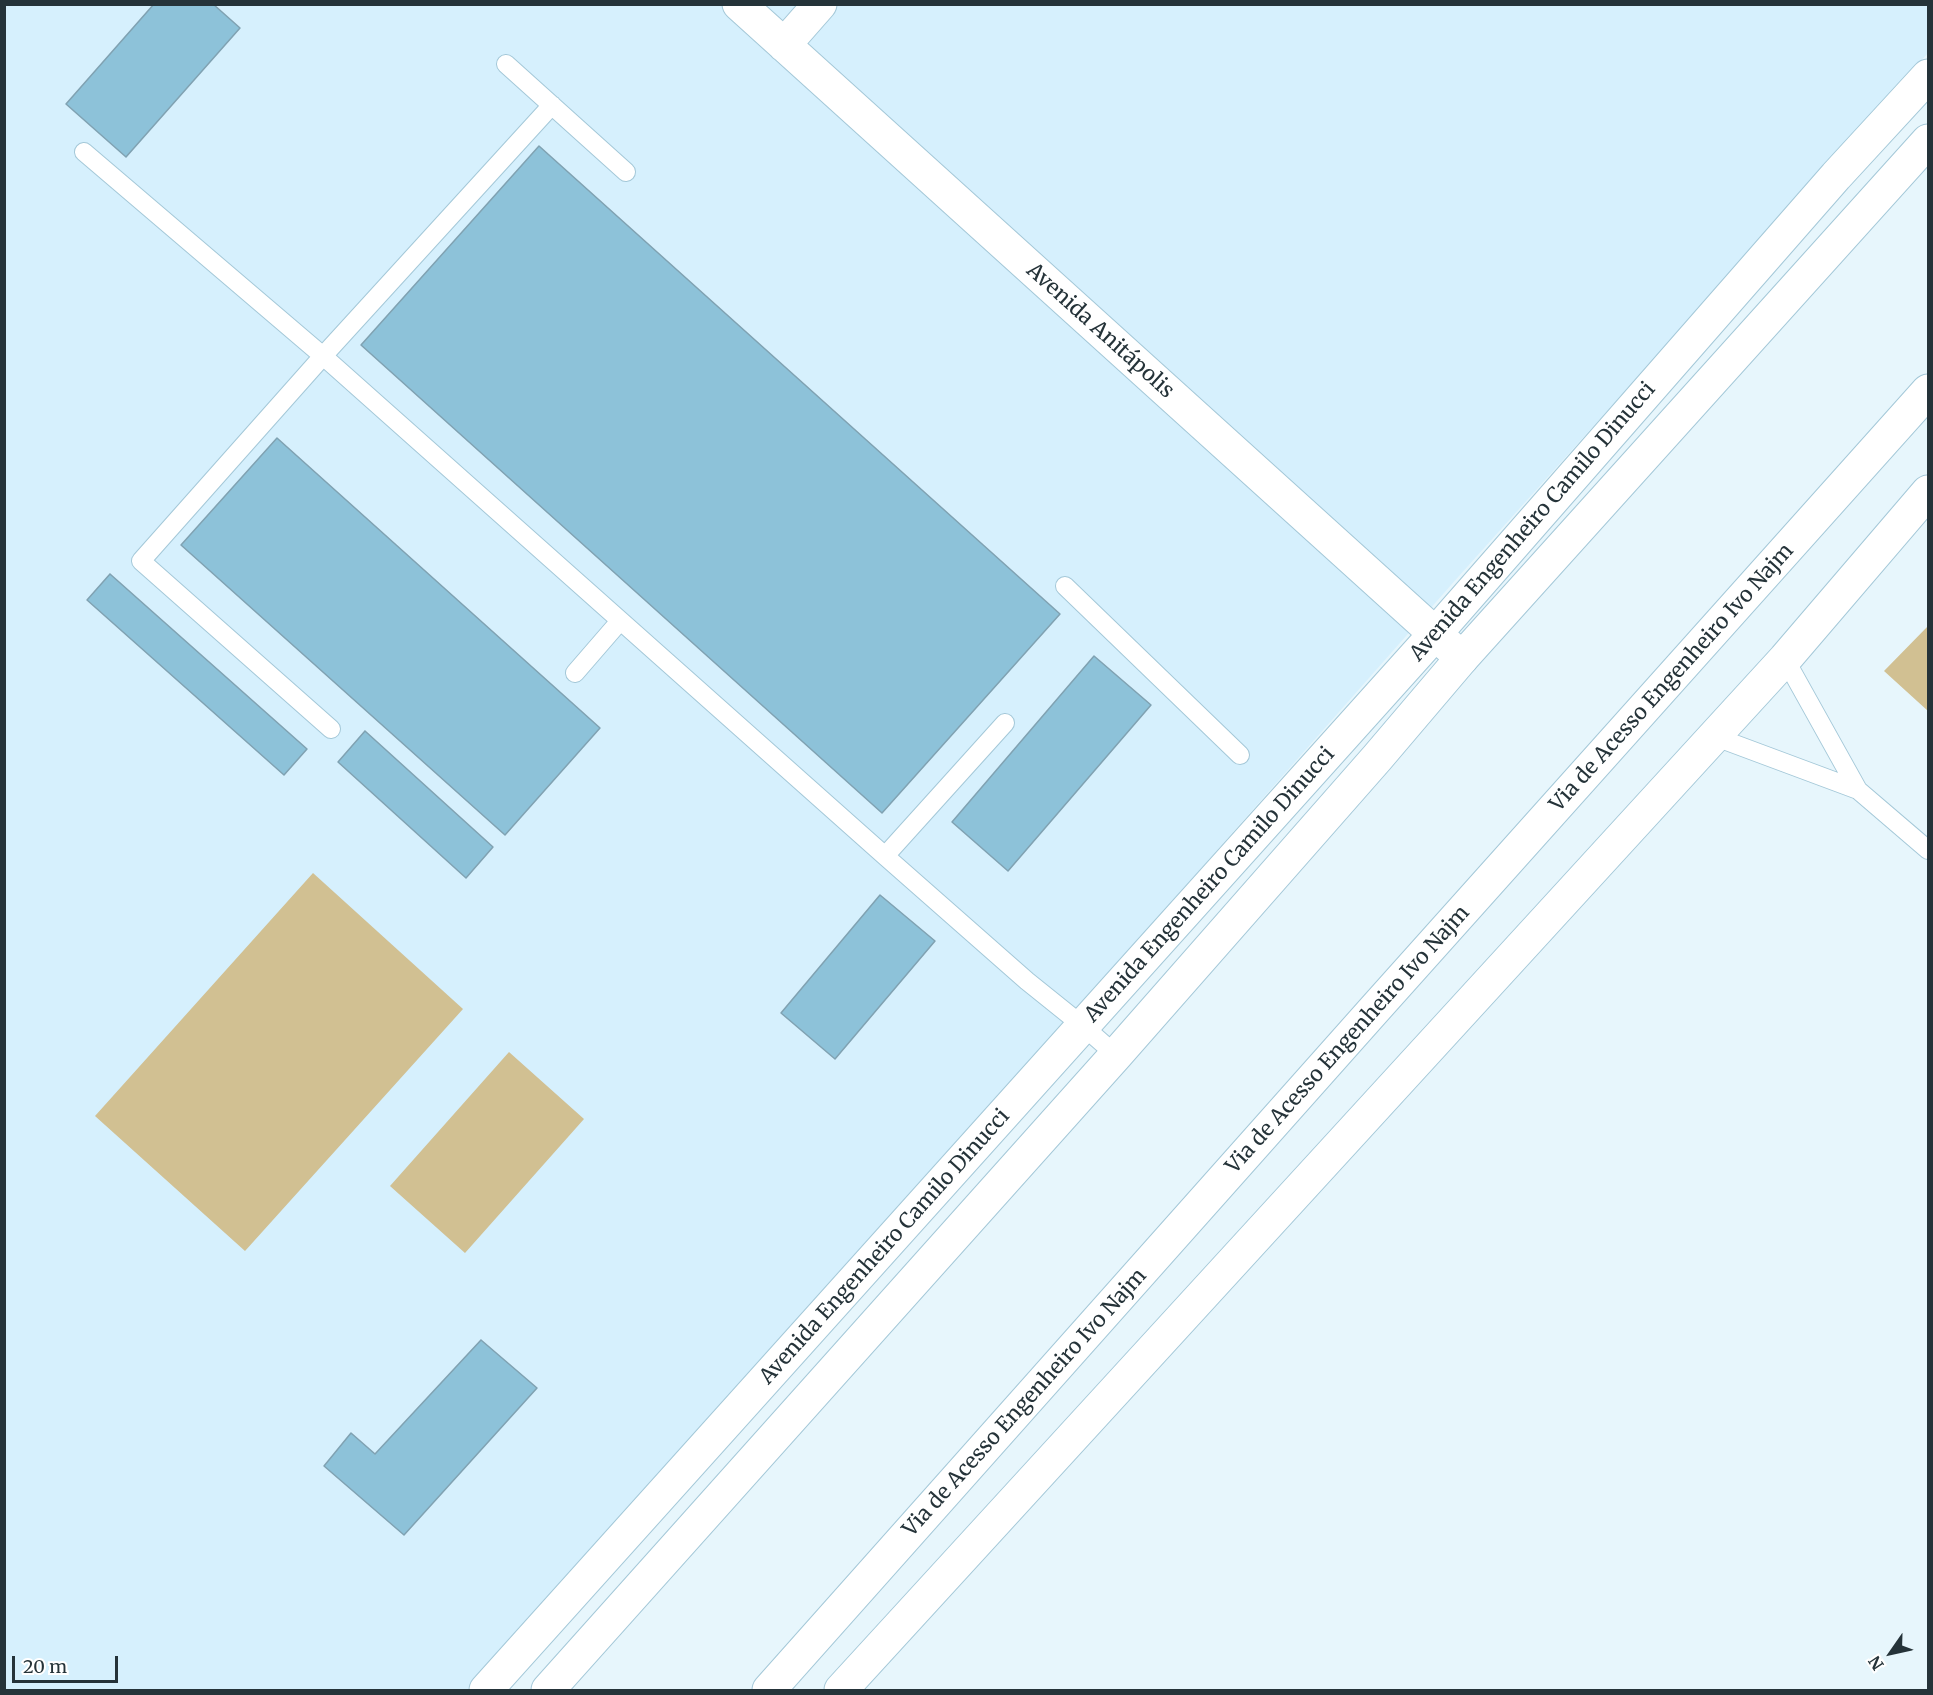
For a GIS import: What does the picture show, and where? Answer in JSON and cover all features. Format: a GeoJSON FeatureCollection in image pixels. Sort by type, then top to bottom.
{"type":"FeatureCollection","features":[{"type":"Feature","properties":{"kind":"street","name":"Avenida Anitápolis"},"geometry":{"type":"LineString","coordinates":[[739,4],[1462,658]]}},
{"type":"Feature","properties":{"kind":"street"},"geometry":{"type":"LineString","coordinates":[[784,45],[820,4]]}},
{"type":"Feature","properties":{"kind":"street","name":"Avenida Engenheiro Camilo Dinucci"},"geometry":{"type":"LineString","coordinates":[[486,1690],[1435,634],[1836,176],[1929,76]]}},
{"type":"Feature","properties":{"kind":"street","name":"Avenida Engenheiro Camilo Dinucci"},"geometry":{"type":"LineString","coordinates":[[548,1690],[1116,1055],[1462,658],[1929,141]]}},
{"type":"Feature","properties":{"kind":"street"},"geometry":{"type":"LineString","coordinates":[[1836,176],[1870,206]]}},
{"type":"Feature","properties":{"kind":"street","name":"Via de Acesso Engenheiro Ivo Najm"},"geometry":{"type":"LineString","coordinates":[[769,1690],[1929,391]]}},
{"type":"Feature","properties":{"kind":"street"},"geometry":{"type":"LineString","coordinates":[[841,1690],[1785,658],[1929,492]]}},
{"type":"Feature","properties":{"kind":"lane"},"geometry":{"type":"LineString","coordinates":[[506,64],[626,172]]}},
{"type":"Feature","properties":{"kind":"lane"},"geometry":{"type":"LineString","coordinates":[[331,729],[141,561],[323,356],[552,105]]}},
{"type":"Feature","properties":{"kind":"lane"},"geometry":{"type":"LineString","coordinates":[[84,152],[323,356],[885,856],[1027,981],[1116,1055]]}},
{"type":"Feature","properties":{"kind":"lane"},"geometry":{"type":"LineString","coordinates":[[1065,586],[1240,755]]}},
{"type":"Feature","properties":{"kind":"lane"},"geometry":{"type":"LineString","coordinates":[[575,672],[620,621]]}},
{"type":"Feature","properties":{"kind":"lane"},"geometry":{"type":"LineString","coordinates":[[1785,658],[1858,790]]}},
{"type":"Feature","properties":{"kind":"lane"},"geometry":{"type":"LineString","coordinates":[[885,856],[1005,723]]}},
{"type":"Feature","properties":{"kind":"lane"},"geometry":{"type":"LineString","coordinates":[[1713,736],[1858,790],[1929,850]]}},
{"type":"Feature","properties":{"kind":"shaded area"},"geometry":{"type":"Polygon","coordinates":[[[5,5],[1928,5],[1928,53],[1459,576],[476,1690],[5,1690],[5,5]]]}},
{"type":"Feature","properties":{"kind":"shaded area"},"geometry":{"type":"Polygon","coordinates":[[[1928,626],[1928,711],[1884,671],[1928,626]]]}},
{"type":"Feature","properties":{"kind":"shaded area"},"geometry":{"type":"Polygon","coordinates":[[[313,873],[463,1009],[245,1251],[95,1116],[313,873]]]}},
{"type":"Feature","properties":{"kind":"shaded area"},"geometry":{"type":"Polygon","coordinates":[[[509,1052],[584,1119],[465,1253],[390,1186],[509,1052]]]}},
{"type":"Feature","properties":{"kind":"building"},"geometry":{"type":"Polygon","coordinates":[[[154,4],[213,4],[240,28],[126,157],[66,104],[154,4]]]}},
{"type":"Feature","properties":{"kind":"building"},"geometry":{"type":"Polygon","coordinates":[[[539,146],[1060,614],[882,813],[361,345],[539,146]]]}},
{"type":"Feature","properties":{"kind":"building"},"geometry":{"type":"Polygon","coordinates":[[[277,438],[600,728],[505,835],[181,545],[277,438]]]}},
{"type":"Feature","properties":{"kind":"building"},"geometry":{"type":"Polygon","coordinates":[[[110,574],[307,749],[284,775],[87,600],[110,574]]]}},
{"type":"Feature","properties":{"kind":"building"},"geometry":{"type":"Polygon","coordinates":[[[1094,656],[1151,705],[1008,871],[952,822],[1094,656]]]}},
{"type":"Feature","properties":{"kind":"building"},"geometry":{"type":"Polygon","coordinates":[[[365,731],[493,847],[466,878],[338,762],[365,731]]]}},
{"type":"Feature","properties":{"kind":"building"},"geometry":{"type":"Polygon","coordinates":[[[880,895],[935,941],[835,1059],[781,1013],[880,895]]]}},
{"type":"Feature","properties":{"kind":"building"},"geometry":{"type":"Polygon","coordinates":[[[481,1340],[537,1388],[404,1535],[324,1466],[351,1433],[375,1454],[481,1340]]]}}]}
